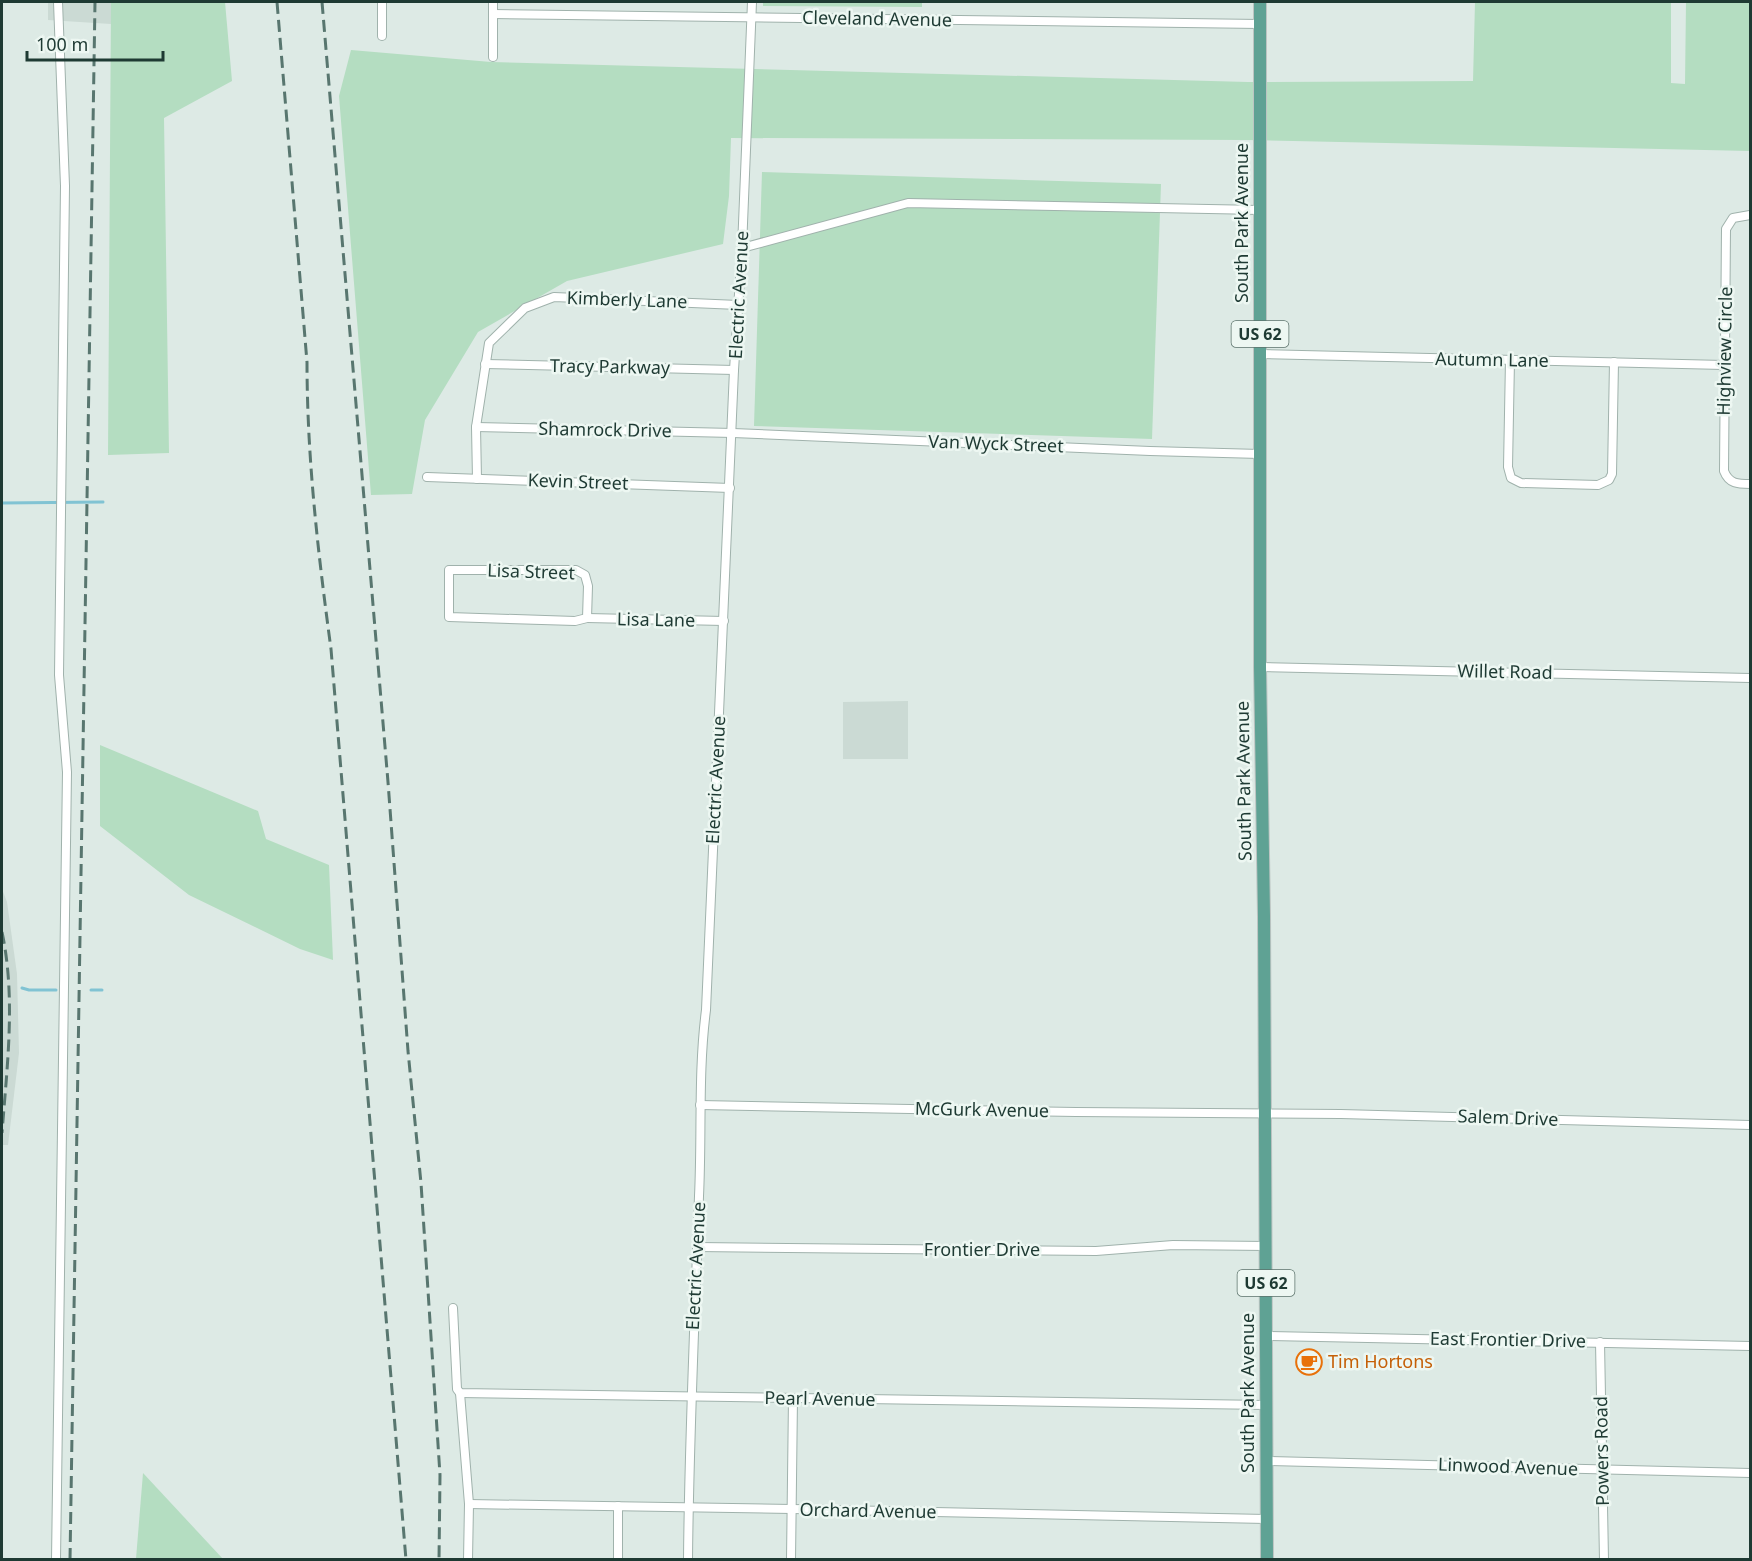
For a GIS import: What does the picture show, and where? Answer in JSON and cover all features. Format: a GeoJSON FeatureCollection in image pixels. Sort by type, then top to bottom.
{"type":"FeatureCollection","features":[{"type":"Feature","properties":{"kind":"main road","name":"South Park Avenue"},"geometry":{"type":"LineString","coordinates":[[1260,2],[1260,667],[1264,916],[1267,1560]]}},
{"type":"Feature","properties":{"kind":"street"},"geometry":{"type":"LineString","coordinates":[[56,1560],[67,772],[59,675],[65,186],[58,2]]}},
{"type":"Feature","properties":{"kind":"street"},"geometry":{"type":"LineString","coordinates":[[382,2],[382,36]]}},
{"type":"Feature","properties":{"kind":"street"},"geometry":{"type":"LineString","coordinates":[[493,2],[493,57]]}},
{"type":"Feature","properties":{"kind":"street","name":"Electric Avenue"},"geometry":{"type":"LineString","coordinates":[[688,1560],[690,1397],[697,1247],[700,1105],[752,2]]}},
{"type":"Feature","properties":{"kind":"street","name":"Cleveland Avenue"},"geometry":{"type":"LineString","coordinates":[[493,14],[1260,24]]}},
{"type":"Feature","properties":{"kind":"street"},"geometry":{"type":"LineString","coordinates":[[742,248],[908,203],[1260,210]]}},
{"type":"Feature","properties":{"kind":"street","name":"Highview Circle"},"geometry":{"type":"LineString","coordinates":[[1750,215],[1734,218],[1726,229],[1724,365],[1724,471],[1730,481],[1736,484],[1750,484]]}},
{"type":"Feature","properties":{"kind":"street","name":"Kimberly Lane"},"geometry":{"type":"LineString","coordinates":[[477,478],[476,427],[489,343],[525,308],[554,297],[738,305]]}},
{"type":"Feature","properties":{"kind":"street","name":"Autumn Lane"},"geometry":{"type":"LineString","coordinates":[[1260,354],[1724,365]]}},
{"type":"Feature","properties":{"kind":"street"},"geometry":{"type":"LineString","coordinates":[[1510,360],[1508,467],[1511,478],[1521,483],[1599,485],[1609,480],[1612,474],[1614,362]]}},
{"type":"Feature","properties":{"kind":"street","name":"Tracy Parkway"},"geometry":{"type":"LineString","coordinates":[[485,364],[734,370]]}},
{"type":"Feature","properties":{"kind":"street","name":"Shamrock Drive"},"geometry":{"type":"LineString","coordinates":[[476,427],[733,433]]}},
{"type":"Feature","properties":{"kind":"street","name":"Van Wyck Street"},"geometry":{"type":"LineString","coordinates":[[733,433],[1260,454]]}},
{"type":"Feature","properties":{"kind":"street","name":"Kevin Street"},"geometry":{"type":"LineString","coordinates":[[427,477],[730,488]]}},
{"type":"Feature","properties":{"kind":"street","name":"Lisa Street"},"geometry":{"type":"LineString","coordinates":[[449,570],[576,570],[585,575],[588,585],[587,618],[575,621],[449,617],[449,570]]}},
{"type":"Feature","properties":{"kind":"street","name":"Lisa Lane"},"geometry":{"type":"LineString","coordinates":[[587,618],[724,621]]}},
{"type":"Feature","properties":{"kind":"street","name":"Willet Road"},"geometry":{"type":"LineString","coordinates":[[1260,667],[1750,678]]}},
{"type":"Feature","properties":{"kind":"street","name":"McGurk Avenue"},"geometry":{"type":"LineString","coordinates":[[700,1105],[1265,1114]]}},
{"type":"Feature","properties":{"kind":"street","name":"Salem Drive"},"geometry":{"type":"LineString","coordinates":[[1265,1114],[1750,1125]]}},
{"type":"Feature","properties":{"kind":"street","name":"Frontier Drive"},"geometry":{"type":"LineString","coordinates":[[697,1247],[1096,1251],[1173,1245],[1266,1246]]}},
{"type":"Feature","properties":{"kind":"street"},"geometry":{"type":"LineString","coordinates":[[453,1308],[457,1389],[460,1393],[469,1504],[468,1560]]}},
{"type":"Feature","properties":{"kind":"street","name":"East Frontier Drive"},"geometry":{"type":"LineString","coordinates":[[1266,1336],[1750,1346]]}},
{"type":"Feature","properties":{"kind":"street","name":"Powers Road"},"geometry":{"type":"LineString","coordinates":[[1600,1342],[1604,1560]]}},
{"type":"Feature","properties":{"kind":"street","name":"Pearl Avenue"},"geometry":{"type":"LineString","coordinates":[[460,1393],[1266,1405]]}},
{"type":"Feature","properties":{"kind":"street"},"geometry":{"type":"LineString","coordinates":[[791,1560],[793,1398]]}},
{"type":"Feature","properties":{"kind":"street","name":"Linwood Avenue"},"geometry":{"type":"LineString","coordinates":[[1266,1461],[1750,1473]]}},
{"type":"Feature","properties":{"kind":"street","name":"Orchard Avenue"},"geometry":{"type":"LineString","coordinates":[[469,1504],[1266,1519]]}},
{"type":"Feature","properties":{"kind":"street"},"geometry":{"type":"LineString","coordinates":[[618,1506],[618,1560]]}},
{"type":"Feature","properties":{"kind":"shaded area"},"geometry":{"type":"Polygon","coordinates":[[[48,2],[111,2],[111,24],[48,20],[48,2]]]}},
{"type":"Feature","properties":{"kind":"shaded area"},"geometry":{"type":"Polygon","coordinates":[[[908,701],[908,759],[843,759],[843,702],[908,701]]]}},
{"type":"Feature","properties":{"kind":"shaded area"},"geometry":{"type":"Polygon","coordinates":[[[2,889],[7,902],[17,974],[19,1053],[8,1145],[2,1145],[2,889]]]}},
{"type":"Feature","properties":{"kind":"green space"},"geometry":{"type":"Polygon","coordinates":[[[111,2],[225,2],[232,81],[164,118],[169,453],[108,455],[111,2]]]}},
{"type":"Feature","properties":{"kind":"green space"},"geometry":{"type":"Polygon","coordinates":[[[763,2],[922,2],[922,7],[763,6],[763,2]]]}},
{"type":"Feature","properties":{"kind":"green space"},"geometry":{"type":"Polygon","coordinates":[[[1475,2],[1671,2],[1671,83],[1685,84],[1686,2],[1750,2],[1750,151],[1247,140],[731,138],[729,196],[723,244],[567,281],[478,332],[425,420],[412,494],[371,495],[339,96],[351,50],[491,62],[1248,82],[1473,81],[1475,2]]]}},
{"type":"Feature","properties":{"kind":"green space"},"geometry":{"type":"Polygon","coordinates":[[[762,172],[1161,184],[1152,439],[754,426],[762,172]]]}},
{"type":"Feature","properties":{"kind":"green space"},"geometry":{"type":"Polygon","coordinates":[[[100,745],[258,811],[266,839],[329,865],[333,960],[300,949],[189,895],[100,826],[100,745]]]}},
{"type":"Feature","properties":{"kind":"green space"},"geometry":{"type":"Polygon","coordinates":[[[143,1473],[223,1559],[136,1559],[143,1473]]]}},
{"type":"Feature","properties":{"kind":"waterway"},"geometry":{"type":"LineString","coordinates":[[2,503],[103,502]]}},
{"type":"Feature","properties":{"kind":"waterway"},"geometry":{"type":"LineString","coordinates":[[22,988],[56,990]]}},
{"type":"Feature","properties":{"kind":"waterway"},"geometry":{"type":"LineString","coordinates":[[91,990],[102,990]]}},
{"type":"Feature","properties":{"kind":"railway"},"geometry":{"type":"LineString","coordinates":[[70,1560],[95,2]]}},
{"type":"Feature","properties":{"kind":"railway"},"geometry":{"type":"LineString","coordinates":[[277,2],[307,362],[314,505],[331,649],[406,1560]]}},
{"type":"Feature","properties":{"kind":"railway"},"geometry":{"type":"LineString","coordinates":[[322,2],[388,782],[408,1051],[421,1183],[440,1475],[439,1560]]}},
{"type":"Feature","properties":{"kind":"railway"},"geometry":{"type":"LineString","coordinates":[[2,932],[9,982],[8,1057],[2,1133]]}},
{"type":"Feature","properties":{"kind":"place","name":"Tim Hortons"},"geometry":{"type":"Point","coordinates":[1309,1362]}}]}
